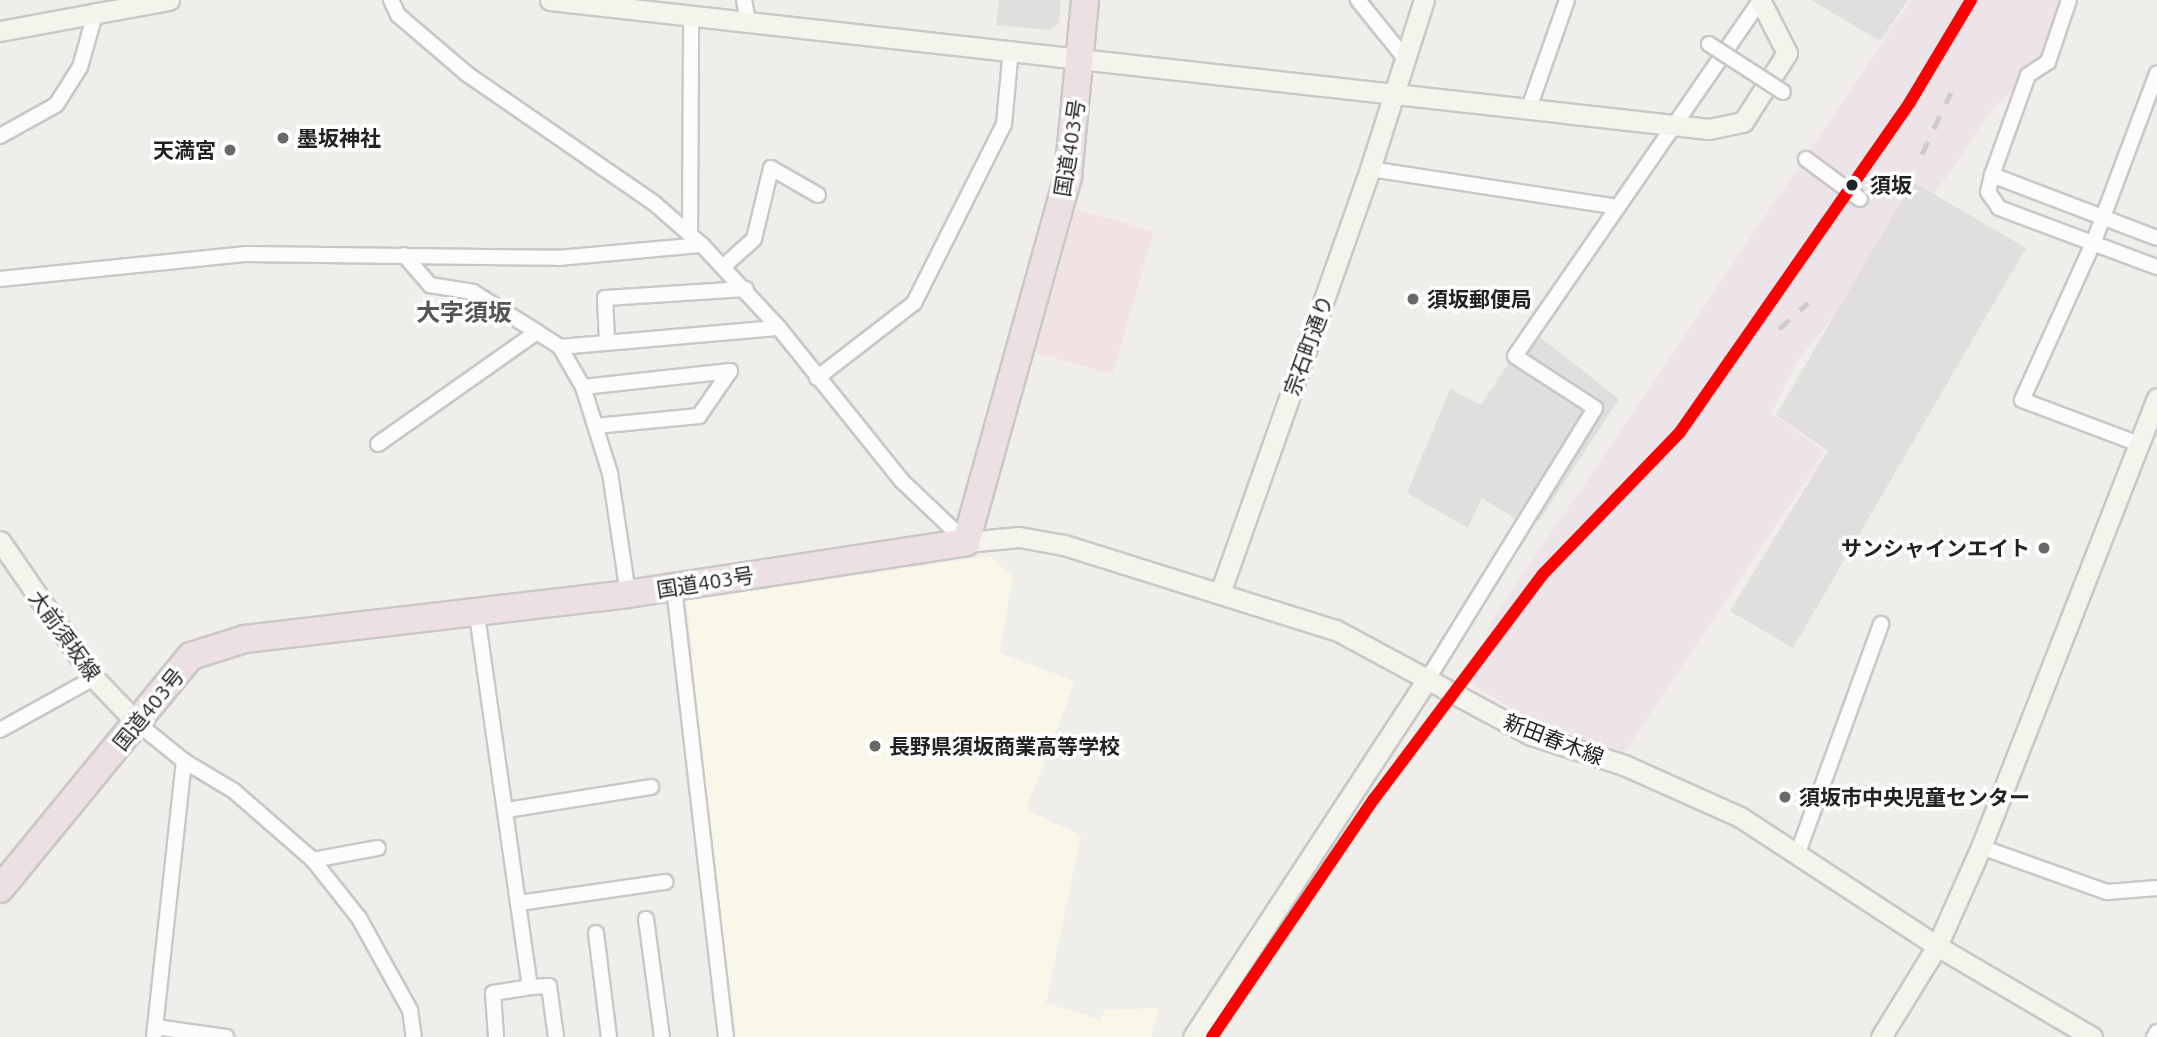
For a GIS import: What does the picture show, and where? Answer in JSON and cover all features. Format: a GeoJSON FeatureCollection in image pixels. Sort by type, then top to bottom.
{"type":"FeatureCollection","features":[{"type":"Feature","properties":{"kind":"highway","name":"国道403号"},"geometry":{"type":"LineString","coordinates":[[0,889],[191,656],[245,639],[476,608],[674,588],[967,542],[1068,177],[1082,58],[1085,0]]}},
{"type":"Feature","properties":{"kind":"main road"},"geometry":{"type":"LineString","coordinates":[[0,31],[96,11],[169,0]]}},
{"type":"Feature","properties":{"kind":"main road"},"geometry":{"type":"LineString","coordinates":[[551,0],[1011,49],[1394,97],[1529,108],[1709,129],[1743,122],[1787,53],[1760,1]]}},
{"type":"Feature","properties":{"kind":"main road"},"geometry":{"type":"LineString","coordinates":[[1404,57],[1424,0]]}},
{"type":"Feature","properties":{"kind":"main road","name":"宗石町通り"},"geometry":{"type":"LineString","coordinates":[[1220,593],[1370,169],[1404,57]]}},
{"type":"Feature","properties":{"kind":"main road"},"geometry":{"type":"LineString","coordinates":[[1881,1037],[1937,946],[1980,847],[2157,398]]}},
{"type":"Feature","properties":{"kind":"main road","name":"新田春木線"},"geometry":{"type":"LineString","coordinates":[[967,542],[1019,537],[1064,545],[1336,630],[1429,677],[1531,735],[1624,765],[1740,817],[1937,946],[2092,1037]]}},
{"type":"Feature","properties":{"kind":"main road","name":"大前須坂線"},"geometry":{"type":"LineString","coordinates":[[0,541],[94,678],[137,723]]}},
{"type":"Feature","properties":{"kind":"main road"},"geometry":{"type":"LineString","coordinates":[[1193,1037],[1429,677]]}},
{"type":"Feature","properties":{"kind":"street"},"geometry":{"type":"LineString","coordinates":[[391,0],[398,15],[467,74],[654,203],[702,244],[779,328],[902,481],[967,542]]}},
{"type":"Feature","properties":{"kind":"street"},"geometry":{"type":"LineString","coordinates":[[744,0],[748,21]]}},
{"type":"Feature","properties":{"kind":"street"},"geometry":{"type":"LineString","coordinates":[[1358,0],[1404,57]]}},
{"type":"Feature","properties":{"kind":"street"},"geometry":{"type":"LineString","coordinates":[[1529,108],[1567,0]]}},
{"type":"Feature","properties":{"kind":"street"},"geometry":{"type":"LineString","coordinates":[[2069,0],[2048,62],[2028,75],[1988,191],[1998,208],[2094,241],[2157,267]]}},
{"type":"Feature","properties":{"kind":"street"},"geometry":{"type":"LineString","coordinates":[[1429,677],[1595,408],[1515,356],[1671,125],[1714,72],[1760,1]]}},
{"type":"Feature","properties":{"kind":"street"},"geometry":{"type":"LineString","coordinates":[[0,136],[56,106],[80,67],[96,11]]}},
{"type":"Feature","properties":{"kind":"street"},"geometry":{"type":"LineString","coordinates":[[690,234],[691,15]]}},
{"type":"Feature","properties":{"kind":"street"},"geometry":{"type":"LineString","coordinates":[[1709,44],[1783,92]]}},
{"type":"Feature","properties":{"kind":"street"},"geometry":{"type":"LineString","coordinates":[[817,378],[914,303],[1004,124],[1011,49]]}},
{"type":"Feature","properties":{"kind":"street"},"geometry":{"type":"LineString","coordinates":[[2139,444],[2022,400],[2094,241],[2157,73]]}},
{"type":"Feature","properties":{"kind":"street"},"geometry":{"type":"LineString","coordinates":[[1806,159],[1860,199]]}},
{"type":"Feature","properties":{"kind":"street"},"geometry":{"type":"LineString","coordinates":[[724,266],[754,239],[771,168],[818,195]]}},
{"type":"Feature","properties":{"kind":"street"},"geometry":{"type":"LineString","coordinates":[[1370,169],[1617,207]]}},
{"type":"Feature","properties":{"kind":"street"},"geometry":{"type":"LineString","coordinates":[[1992,175],[2104,215],[2157,238]]}},
{"type":"Feature","properties":{"kind":"street"},"geometry":{"type":"LineString","coordinates":[[0,279],[245,254],[558,258],[702,244]]}},
{"type":"Feature","properties":{"kind":"street"},"geometry":{"type":"LineString","coordinates":[[404,255],[430,285],[473,292],[561,347],[583,387],[595,426],[620,522],[628,594]]}},
{"type":"Feature","properties":{"kind":"street"},"geometry":{"type":"LineString","coordinates":[[607,340],[605,298],[746,289]]}},
{"type":"Feature","properties":{"kind":"street"},"geometry":{"type":"LineString","coordinates":[[561,347],[607,340],[779,328]]}},
{"type":"Feature","properties":{"kind":"street"},"geometry":{"type":"LineString","coordinates":[[378,444],[537,332]]}},
{"type":"Feature","properties":{"kind":"street"},"geometry":{"type":"LineString","coordinates":[[583,387],[730,371],[699,416],[595,426]]}},
{"type":"Feature","properties":{"kind":"street"},"geometry":{"type":"LineString","coordinates":[[674,588],[726,1037]]}},
{"type":"Feature","properties":{"kind":"street"},"geometry":{"type":"LineString","coordinates":[[476,608],[530,986]]}},
{"type":"Feature","properties":{"kind":"street"},"geometry":{"type":"LineString","coordinates":[[1797,855],[1881,624]]}},
{"type":"Feature","properties":{"kind":"street"},"geometry":{"type":"LineString","coordinates":[[0,730],[94,678]]}},
{"type":"Feature","properties":{"kind":"street"},"geometry":{"type":"LineString","coordinates":[[137,723],[184,761],[234,791],[313,860],[359,918],[410,1010],[414,1037]]}},
{"type":"Feature","properties":{"kind":"street"},"geometry":{"type":"LineString","coordinates":[[184,761],[154,1032],[226,1037]]}},
{"type":"Feature","properties":{"kind":"street"},"geometry":{"type":"LineString","coordinates":[[506,810],[652,787]]}},
{"type":"Feature","properties":{"kind":"street"},"geometry":{"type":"LineString","coordinates":[[1980,847],[2106,892],[2157,888]]}},
{"type":"Feature","properties":{"kind":"street"},"geometry":{"type":"LineString","coordinates":[[313,860],[378,848]]}},
{"type":"Feature","properties":{"kind":"street"},"geometry":{"type":"LineString","coordinates":[[519,903],[664,882]]}},
{"type":"Feature","properties":{"kind":"street"},"geometry":{"type":"LineString","coordinates":[[646,919],[662,1037]]}},
{"type":"Feature","properties":{"kind":"street"},"geometry":{"type":"LineString","coordinates":[[596,933],[608,1037]]}},
{"type":"Feature","properties":{"kind":"street"},"geometry":{"type":"LineString","coordinates":[[496,1037],[493,993],[530,986],[549,986],[556,1037]]}},
{"type":"Feature","properties":{"kind":"street"},"geometry":{"type":"LineString","coordinates":[[2154,1037],[2157,1032]]}},
{"type":"Feature","properties":{"kind":"shaded area"},"geometry":{"type":"Polygon","coordinates":[[[999,0],[1061,0],[1059,23],[1049,30],[996,25],[999,0]]]}},
{"type":"Feature","properties":{"kind":"shaded area"},"geometry":{"type":"Polygon","coordinates":[[[1811,0],[1908,0],[1880,41],[1811,0]]]}},
{"type":"Feature","properties":{"kind":"shaded area"},"geometry":{"type":"Polygon","coordinates":[[[1911,0],[2060,0],[2037,71],[1992,108],[1949,174],[1800,358],[1771,413],[1825,452],[1623,754],[1522,716],[1471,683],[1491,622],[1911,0]]]}},
{"type":"Feature","properties":{"kind":"shaded area"},"geometry":{"type":"Polygon","coordinates":[[[1913,182],[2026,248],[1793,648],[1730,611],[1828,451],[1776,415],[1913,182]]]}},
{"type":"Feature","properties":{"kind":"shaded area"},"geometry":{"type":"Polygon","coordinates":[[[1076,209],[1154,231],[1113,375],[1035,352],[1076,209]]]}},
{"type":"Feature","properties":{"kind":"shaded area"},"geometry":{"type":"Polygon","coordinates":[[[1531,330],[1619,399],[1539,521],[1522,508],[1516,519],[1482,498],[1468,528],[1407,493],[1450,389],[1481,405],[1531,330]]]}},
{"type":"Feature","properties":{"kind":"shaded area","name":"長野県須坂商業高等学校"},"geometry":{"type":"Polygon","coordinates":[[[990,556],[1013,577],[999,653],[1075,681],[1026,810],[1081,835],[1046,1003],[1101,1020],[1105,1010],[1159,1008],[1151,1037],[736,1037],[690,667],[693,651],[686,601],[990,556]]]}},
{"type":"Feature","properties":{"kind":"railway"},"geometry":{"type":"LineString","coordinates":[[1922,154],[1951,92]]}},
{"type":"Feature","properties":{"kind":"railway"},"geometry":{"type":"LineString","coordinates":[[1779,329],[1808,303]]}},
{"type":"Feature","properties":{"kind":"transit line"},"geometry":{"type":"LineString","coordinates":[[1212,1037],[1374,799],[1543,574],[1680,432],[1910,102],[1971,0]]}},
{"type":"Feature","properties":{"kind":"place","name":"墨坂神社"},"geometry":{"type":"Point","coordinates":[283,138]}},
{"type":"Feature","properties":{"kind":"place","name":"天満宮"},"geometry":{"type":"Point","coordinates":[230,150]}},
{"type":"Feature","properties":{"kind":"place","name":"須坂"},"geometry":{"type":"Point","coordinates":[1852,185]}},
{"type":"Feature","properties":{"kind":"place","name":"須坂郵便局"},"geometry":{"type":"Point","coordinates":[1413,299]}},
{"type":"Feature","properties":{"kind":"place","name":"サンシャインエイト"},"geometry":{"type":"Point","coordinates":[2044,548]}},
{"type":"Feature","properties":{"kind":"place","name":"長野県須坂商業高等学校"},"geometry":{"type":"Point","coordinates":[875,746]}},
{"type":"Feature","properties":{"kind":"place","name":"須坂市中央児童センター"},"geometry":{"type":"Point","coordinates":[1785,797]}},
{"type":"Feature","properties":{"kind":"district","name":"大字須坂"},"geometry":{"type":"Point","coordinates":[464,313]}}]}
